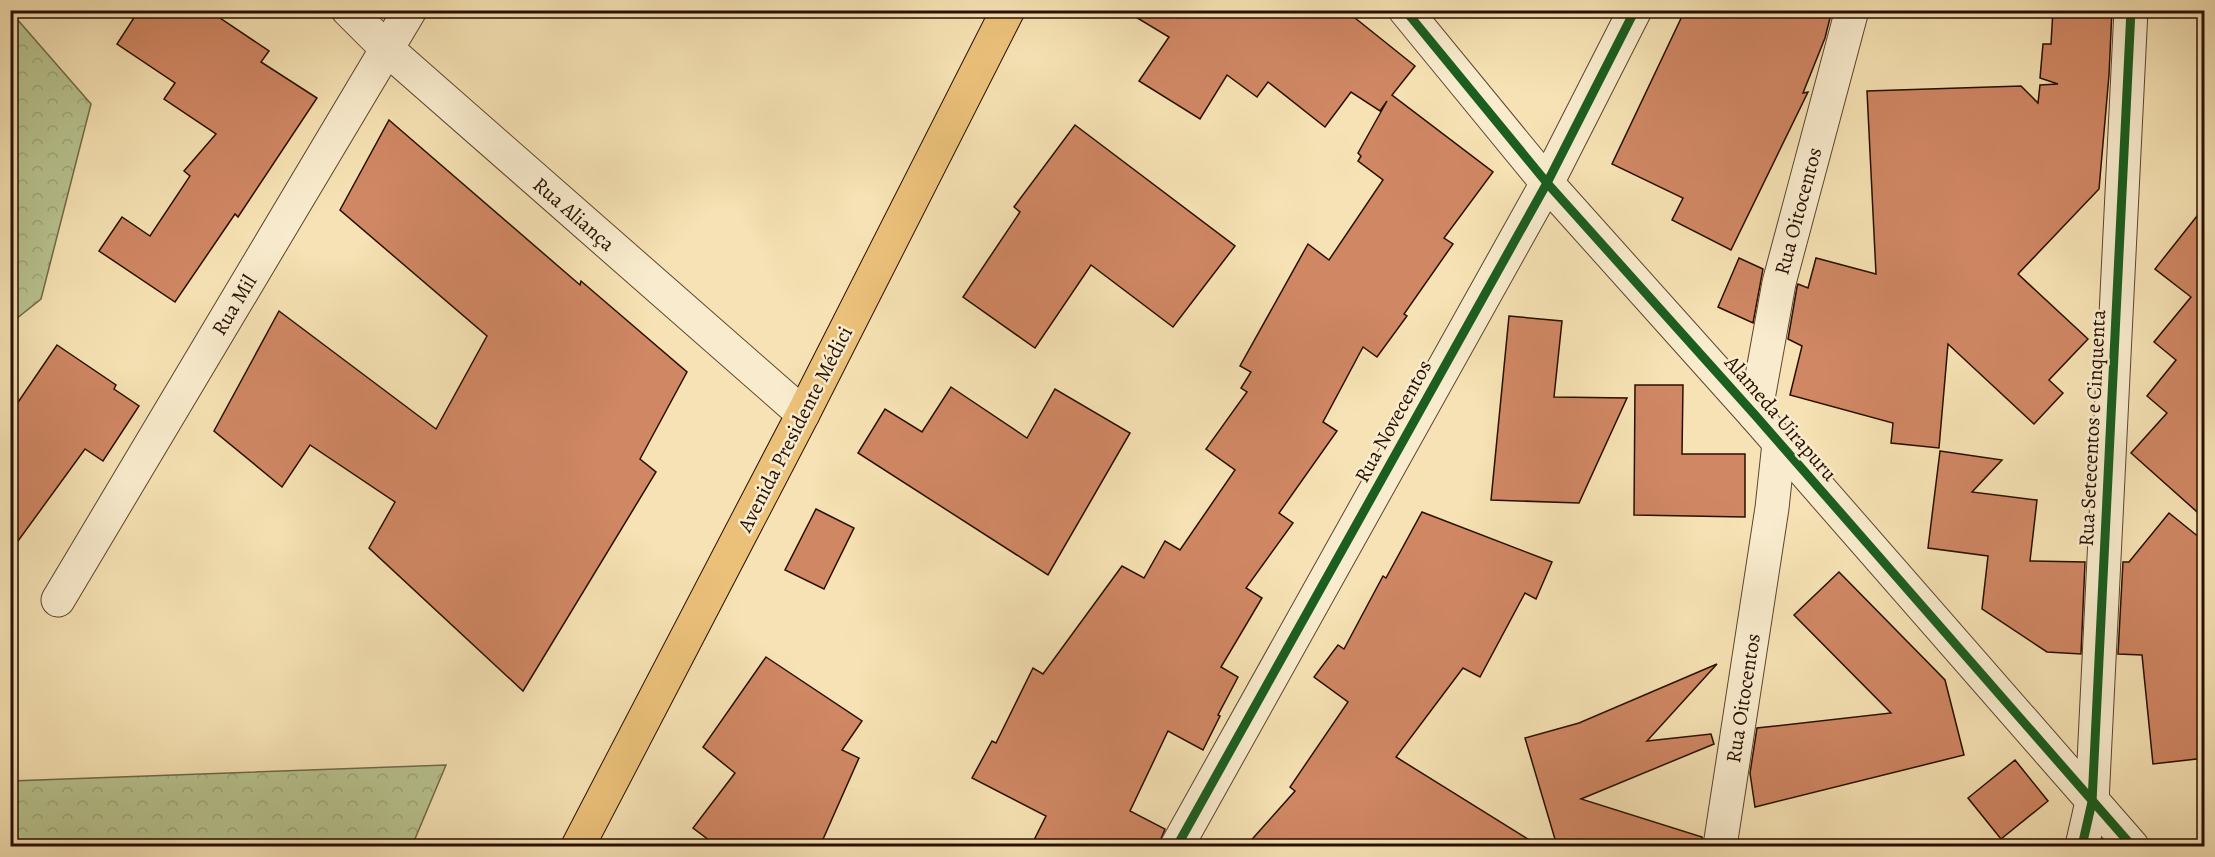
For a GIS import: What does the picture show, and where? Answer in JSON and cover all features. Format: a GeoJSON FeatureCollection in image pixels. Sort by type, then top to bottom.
{"type":"FeatureCollection","features":[{"type":"Feature","properties":{"kind":"main road","name":"Avenida Presidente Médici"},"geometry":{"type":"LineString","coordinates":[[578,846],[803,414],[1008,10]]}},
{"type":"Feature","properties":{"kind":"street","name":"Rua Aliança"},"geometry":{"type":"LineString","coordinates":[[348,10],[387,49],[803,414]]}},
{"type":"Feature","properties":{"kind":"street","name":"Rua Mil"},"geometry":{"type":"LineString","coordinates":[[58,600],[410,10]]}},
{"type":"Feature","properties":{"kind":"street","name":"Alameda Uirapuru"},"geometry":{"type":"LineString","coordinates":[[1405,10],[1547,183],[1755,415],[2132,846]]}},
{"type":"Feature","properties":{"kind":"street","name":"Rua Novecentos"},"geometry":{"type":"LineString","coordinates":[[1177,846],[1547,183],[1635,10]]}},
{"type":"Feature","properties":{"kind":"street","name":"Rua Oitocentos"},"geometry":{"type":"LineString","coordinates":[[1755,415],[1779,283],[1852,10]]}},
{"type":"Feature","properties":{"kind":"street","name":"Rua Setecentos e Cinquenta"},"geometry":{"type":"LineString","coordinates":[[2082,846],[2092,802],[2131,10]]}},
{"type":"Feature","properties":{"kind":"street","name":"Rua Oitocentos"},"geometry":{"type":"LineString","coordinates":[[1720,846],[1772,508],[1779,443]]}},
{"type":"Feature","properties":{"kind":"green space"},"geometry":{"type":"Polygon","coordinates":[[[10,11],[91,104],[41,299],[11,323],[10,11]]]}},
{"type":"Feature","properties":{"kind":"green space"},"geometry":{"type":"Polygon","coordinates":[[[446,765],[412,846],[11,846],[11,781],[446,765]]]}},
{"type":"Feature","properties":{"kind":"building"},"geometry":{"type":"Polygon","coordinates":[[[139,10],[208,10],[269,51],[261,62],[317,98],[238,217],[235,214],[175,302],[99,251],[122,217],[150,236],[190,176],[184,171],[216,134],[164,99],[175,83],[117,44],[139,10]]]}},
{"type":"Feature","properties":{"kind":"building"},"geometry":{"type":"Polygon","coordinates":[[[1124,10],[1345,10],[1415,66],[1392,95],[1493,172],[1444,238],[1453,244],[1404,314],[1407,316],[1377,357],[1363,347],[1323,422],[1337,431],[1279,513],[1293,523],[1246,588],[1262,598],[1221,667],[1238,677],[1203,750],[1168,731],[1130,811],[1165,829],[1158,846],[1031,846],[1046,816],[972,778],[992,741],[996,743],[1033,668],[1043,674],[1122,566],[1144,578],[1165,541],[1180,550],[1235,470],[1206,449],[1247,392],[1241,388],[1251,372],[1240,366],[1308,244],[1329,260],[1383,180],[1358,161],[1361,156],[1358,153],[1387,101],[1380,111],[1351,92],[1325,127],[1268,82],[1257,97],[1227,75],[1200,119],[1139,81],[1169,37],[1124,10]]]}},
{"type":"Feature","properties":{"kind":"building"},"geometry":{"type":"Polygon","coordinates":[[[1685,10],[1832,10],[1825,38],[1803,93],[1808,92],[1731,250],[1672,220],[1683,198],[1612,164],[1685,10]]]}},
{"type":"Feature","properties":{"kind":"building"},"geometry":{"type":"Polygon","coordinates":[[[2053,10],[2112,10],[2099,189],[2018,274],[2088,339],[2049,380],[2063,393],[2034,424],[1948,344],[1939,448],[1891,443],[1893,423],[1790,395],[1802,346],[1788,339],[1797,287],[1798,284],[1808,288],[1816,258],[1876,274],[1867,91],[2021,86],[2038,103],[2040,85],[2058,84],[2040,78],[2043,44],[2051,44],[2053,10]]]}},
{"type":"Feature","properties":{"kind":"building"},"geometry":{"type":"Polygon","coordinates":[[[389,120],[580,285],[581,281],[687,372],[640,459],[656,472],[523,691],[369,548],[395,502],[310,445],[282,487],[214,431],[279,311],[436,429],[487,336],[340,210],[389,120]]]}},
{"type":"Feature","properties":{"kind":"building"},"geometry":{"type":"Polygon","coordinates":[[[1075,125],[1235,246],[1173,327],[1091,265],[1035,348],[963,297],[1020,212],[1014,207],[1075,125]]]}},
{"type":"Feature","properties":{"kind":"building"},"geometry":{"type":"Polygon","coordinates":[[[2205,206],[2205,519],[2131,453],[2167,413],[2147,396],[2176,360],[2154,342],[2191,297],[2155,269],[2205,206]]]}},
{"type":"Feature","properties":{"kind":"building"},"geometry":{"type":"Polygon","coordinates":[[[1739,258],[1763,269],[1753,323],[1718,307],[1739,258]]]}},
{"type":"Feature","properties":{"kind":"building"},"geometry":{"type":"Polygon","coordinates":[[[1509,316],[1562,321],[1554,397],[1627,398],[1579,503],[1491,500],[1509,316]]]}},
{"type":"Feature","properties":{"kind":"building"},"geometry":{"type":"Polygon","coordinates":[[[57,345],[116,385],[114,389],[139,406],[103,461],[85,449],[10,552],[10,414],[57,345]]]}},
{"type":"Feature","properties":{"kind":"building"},"geometry":{"type":"Polygon","coordinates":[[[1635,385],[1683,385],[1682,454],[1745,454],[1745,517],[1634,515],[1635,385]]]}},
{"type":"Feature","properties":{"kind":"building"},"geometry":{"type":"Polygon","coordinates":[[[951,387],[1027,438],[1055,389],[1130,433],[1048,575],[858,453],[885,409],[922,432],[951,387]]]}},
{"type":"Feature","properties":{"kind":"building"},"geometry":{"type":"Polygon","coordinates":[[[1940,451],[2002,460],[1972,492],[2037,500],[2030,561],[2085,562],[2081,654],[2047,652],[1982,609],[1988,556],[1928,548],[1940,451]]]}},
{"type":"Feature","properties":{"kind":"building"},"geometry":{"type":"Polygon","coordinates":[[[816,509],[854,528],[824,589],[785,570],[816,509]]]}},
{"type":"Feature","properties":{"kind":"building"},"geometry":{"type":"Polygon","coordinates":[[[1422,512],[1552,562],[1536,599],[1525,593],[1480,677],[1463,668],[1396,757],[1539,846],[1246,846],[1295,791],[1290,787],[1348,702],[1314,677],[1338,645],[1344,649],[1383,576],[1386,578],[1422,512]]]}},
{"type":"Feature","properties":{"kind":"building"},"geometry":{"type":"Polygon","coordinates":[[[2169,513],[2205,542],[2205,758],[2153,764],[2142,655],[2118,654],[2123,562],[2129,562],[2169,513]]]}},
{"type":"Feature","properties":{"kind":"building"},"geometry":{"type":"Polygon","coordinates":[[[1839,572],[1945,680],[1964,755],[1755,807],[1750,773],[1757,728],[1891,713],[1794,615],[1839,572]]]}},
{"type":"Feature","properties":{"kind":"building"},"geometry":{"type":"Polygon","coordinates":[[[766,657],[862,721],[842,750],[859,758],[820,846],[717,846],[693,828],[735,773],[703,747],[766,657]]]}},
{"type":"Feature","properties":{"kind":"building"},"geometry":{"type":"Polygon","coordinates":[[[1717,664],[1647,741],[1711,734],[1714,744],[1581,799],[1702,837],[1702,846],[1557,846],[1525,738],[1579,723],[1717,664]]]}},
{"type":"Feature","properties":{"kind":"building"},"geometry":{"type":"Polygon","coordinates":[[[2015,760],[2048,801],[2001,839],[1968,798],[2015,760]]]}},
{"type":"Feature","properties":{"kind":"cycle path"},"geometry":{"type":"LineString","coordinates":[[1405,10],[1547,183],[1755,415],[2132,846]]}},
{"type":"Feature","properties":{"kind":"cycle path"},"geometry":{"type":"LineString","coordinates":[[1177,846],[1547,183],[1635,10]]}},
{"type":"Feature","properties":{"kind":"cycle path"},"geometry":{"type":"LineString","coordinates":[[2082,846],[2092,802],[2131,10]]}}]}
